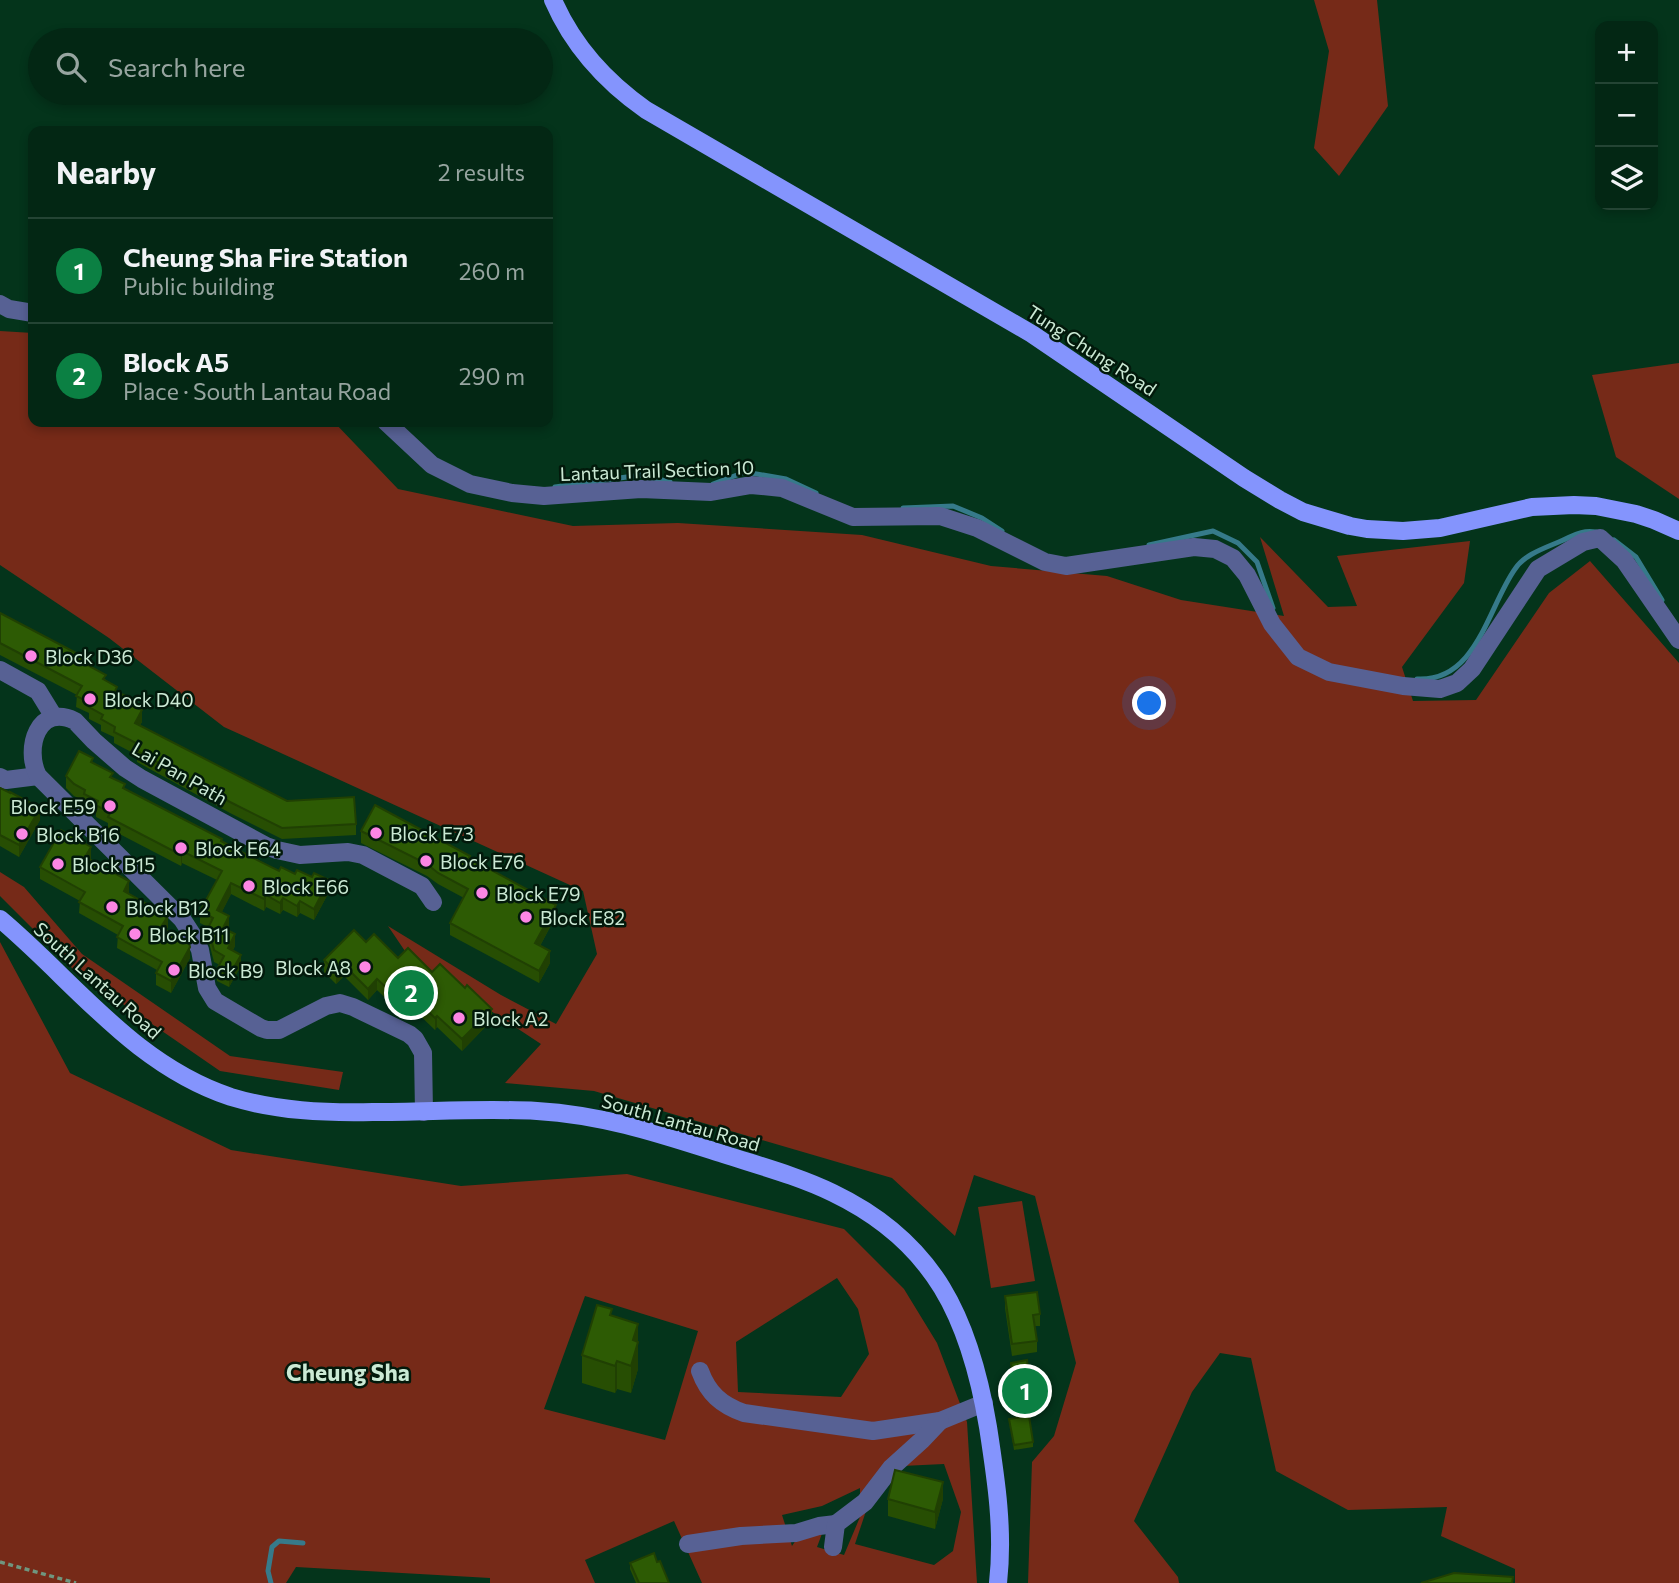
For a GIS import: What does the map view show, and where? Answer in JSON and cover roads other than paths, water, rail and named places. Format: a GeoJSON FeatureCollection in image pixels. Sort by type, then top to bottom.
{"type":"FeatureCollection","features":[{"type":"Feature","properties":{"kind":"main road","name":"Tung Chung Road"},"geometry":{"type":"LineString","coordinates":[[553,0],[574,40],[610,82],[646,110],[1032,334],[1244,478],[1303,512],[1350,526],[1403,531],[1440,528],[1511,511],[1550,505],[1596,506],[1636,514],[1677,530]]}},
{"type":"Feature","properties":{"kind":"main road","name":"South Lantau Road"},"geometry":{"type":"LineString","coordinates":[[0,919],[124,1036],[165,1066],[200,1084],[252,1102],[299,1111],[533,1111],[620,1122],[784,1174],[831,1192],[871,1214],[904,1241],[930,1269],[944,1290],[972,1354],[984,1403],[1000,1515],[1002,1539],[998,1583]]}},
{"type":"Feature","properties":{"kind":"lane"},"geometry":{"type":"LineString","coordinates":[[0,304],[9,309],[28,312]]}},
{"type":"Feature","properties":{"kind":"lane","name":"Lantau Trail Section 10"},"geometry":{"type":"LineString","coordinates":[[391,427],[432,465],[470,484],[512,494],[544,496],[642,489],[711,492],[751,485],[782,488],[853,517],[940,516],[977,528],[1045,562],[1066,566],[1194,547],[1215,549],[1233,558],[1247,575],[1272,624],[1298,657],[1329,672],[1403,686],[1440,689],[1457,682],[1472,669],[1538,569],[1583,542],[1600,538],[1624,560],[1679,640]]}},
{"type":"Feature","properties":{"kind":"lane"},"geometry":{"type":"LineString","coordinates":[[0,670],[38,691],[54,717],[42,724],[34,738],[31,757],[38,776],[182,919],[200,950],[207,988],[215,1002],[267,1030],[279,1030],[326,1006],[341,1003],[409,1034],[424,1053],[424,1112]]}},
{"type":"Feature","properties":{"kind":"lane","name":"Lai Pan Path"},"geometry":{"type":"LineString","coordinates":[[54,717],[61,716],[75,721],[125,768],[266,846],[300,855],[348,852],[363,855],[422,886],[433,902]]}},
{"type":"Feature","properties":{"kind":"lane"},"geometry":{"type":"LineString","coordinates":[[0,777],[6,780],[38,776]]}},
{"type":"Feature","properties":{"kind":"lane"},"geometry":{"type":"LineString","coordinates":[[700,1371],[711,1394],[732,1409],[744,1413],[873,1431],[940,1421],[984,1403]]}},
{"type":"Feature","properties":{"kind":"lane"},"geometry":{"type":"LineString","coordinates":[[688,1544],[741,1536],[796,1533],[836,1524],[865,1502],[891,1468],[940,1421]]}},
{"type":"Feature","properties":{"kind":"lane"},"geometry":{"type":"LineString","coordinates":[[833,1547],[836,1524]]}},
{"type":"Feature","properties":{"kind":"waterway"},"geometry":{"type":"LineString","coordinates":[[713,484],[745,472],[786,479],[816,493]]}},
{"type":"Feature","properties":{"kind":"waterway"},"geometry":{"type":"LineString","coordinates":[[555,487],[641,475],[670,482]]}},
{"type":"Feature","properties":{"kind":"waterway"},"geometry":{"type":"LineString","coordinates":[[903,508],[953,506],[982,518],[1002,531]]}},
{"type":"Feature","properties":{"kind":"waterway"},"geometry":{"type":"LineString","coordinates":[[1149,545],[1213,531],[1238,543],[1257,562],[1273,608]]}},
{"type":"Feature","properties":{"kind":"waterway"},"geometry":{"type":"LineString","coordinates":[[1417,679],[1437,677],[1454,668],[1467,656],[1505,585],[1524,559],[1578,534],[1596,532]]}},
{"type":"Feature","properties":{"kind":"waterway"},"geometry":{"type":"LineString","coordinates":[[1614,540],[1636,557],[1662,600]]}},
{"type":"Feature","properties":{"kind":"waterway"},"geometry":{"type":"LineString","coordinates":[[271,1583],[268,1571],[272,1547],[279,1541],[303,1543]]}},
{"type":"Feature","properties":{"kind":"place","name":"Block D36"},"geometry":{"type":"Point","coordinates":[31,656]}},
{"type":"Feature","properties":{"kind":"place","name":"Block D40"},"geometry":{"type":"Point","coordinates":[90,699]}},
{"type":"Feature","properties":{"kind":"place","name":"Block E59"},"geometry":{"type":"Point","coordinates":[110,806]}},
{"type":"Feature","properties":{"kind":"place","name":"Block E73"},"geometry":{"type":"Point","coordinates":[376,833]}},
{"type":"Feature","properties":{"kind":"place","name":"Block B16"},"geometry":{"type":"Point","coordinates":[22,834]}},
{"type":"Feature","properties":{"kind":"place","name":"Block E64"},"geometry":{"type":"Point","coordinates":[181,848]}},
{"type":"Feature","properties":{"kind":"place","name":"Block E76"},"geometry":{"type":"Point","coordinates":[426,861]}},
{"type":"Feature","properties":{"kind":"place","name":"Block B15"},"geometry":{"type":"Point","coordinates":[58,864]}},
{"type":"Feature","properties":{"kind":"place","name":"Block E66"},"geometry":{"type":"Point","coordinates":[249,886]}},
{"type":"Feature","properties":{"kind":"place","name":"Block E79"},"geometry":{"type":"Point","coordinates":[482,893]}},
{"type":"Feature","properties":{"kind":"place","name":"Block B12"},"geometry":{"type":"Point","coordinates":[112,907]}},
{"type":"Feature","properties":{"kind":"place","name":"Block E82"},"geometry":{"type":"Point","coordinates":[526,917]}},
{"type":"Feature","properties":{"kind":"place","name":"Block B11"},"geometry":{"type":"Point","coordinates":[135,934]}},
{"type":"Feature","properties":{"kind":"place","name":"Block A8"},"geometry":{"type":"Point","coordinates":[365,967]}},
{"type":"Feature","properties":{"kind":"place","name":"Block B9"},"geometry":{"type":"Point","coordinates":[174,970]}},
{"type":"Feature","properties":{"kind":"place","name":"Block A5"},"geometry":{"type":"Point","coordinates":[411,993]}},
{"type":"Feature","properties":{"kind":"place","name":"Block A2"},"geometry":{"type":"Point","coordinates":[459,1018]}},
{"type":"Feature","properties":{"kind":"place","name":"Cheung Sha Fire Station"},"geometry":{"type":"Point","coordinates":[1025,1391]}},
{"type":"Feature","properties":{"kind":"district","name":"Cheung Sha"},"geometry":{"type":"Point","coordinates":[348,1372]}}]}
